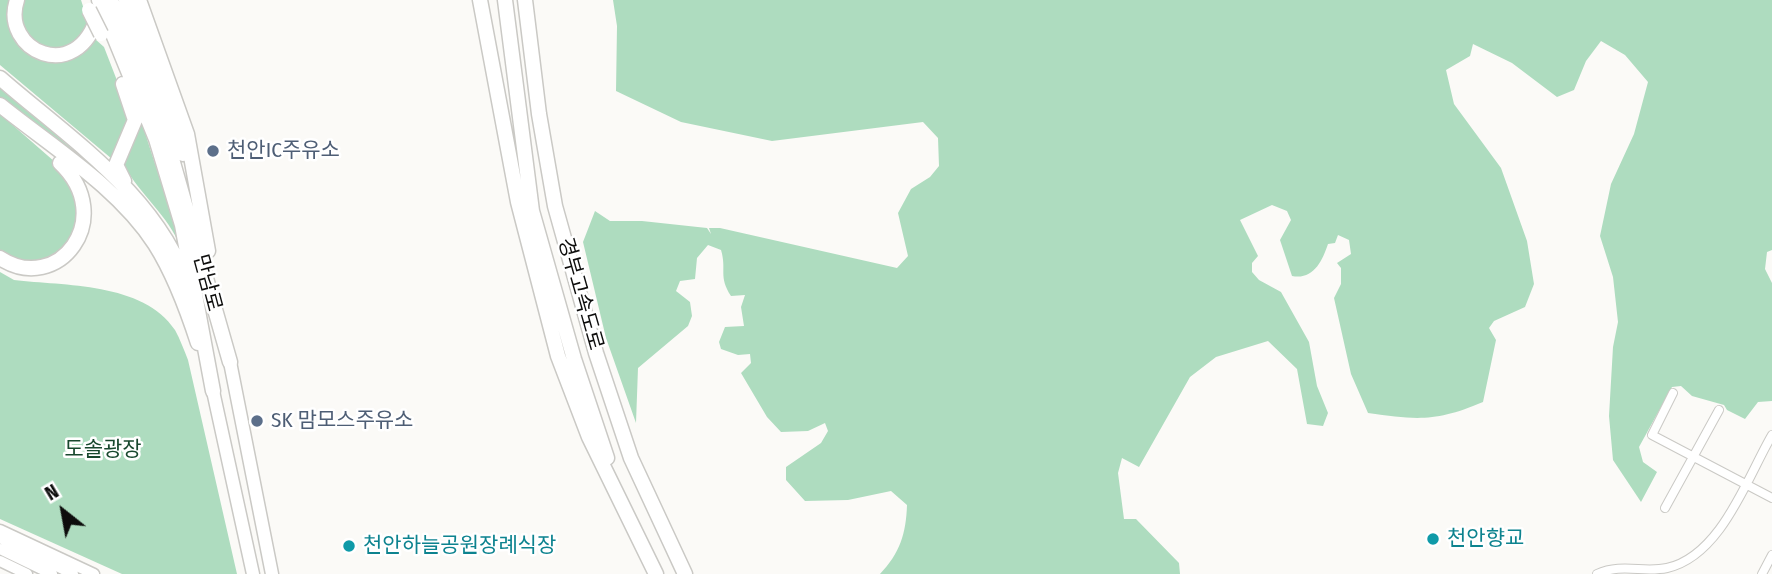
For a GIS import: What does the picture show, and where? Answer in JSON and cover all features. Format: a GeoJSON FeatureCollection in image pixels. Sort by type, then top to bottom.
{"type":"FeatureCollection","features":[{"type":"Feature","properties":{"kind":"highway"},"geometry":{"type":"LineString","coordinates":[[17,0],[13,18],[16,32],[23,43],[41,55],[55,57],[75,51],[87,40],[98,15],[93,3]]}},
{"type":"Feature","properties":{"kind":"highway","name":"만남로"},"geometry":{"type":"LineString","coordinates":[[111,0],[170,152],[230,362]]}},
{"type":"Feature","properties":{"kind":"highway"},"geometry":{"type":"LineString","coordinates":[[126,0],[185,159],[202,223]]}},
{"type":"Feature","properties":{"kind":"highway"},"geometry":{"type":"LineString","coordinates":[[139,0],[187,134],[230,362]]}},
{"type":"Feature","properties":{"kind":"highway"},"geometry":{"type":"LineString","coordinates":[[147,0],[149,22]]}},
{"type":"Feature","properties":{"kind":"highway"},"geometry":{"type":"LineString","coordinates":[[480,0],[518,202],[558,356],[589,437],[657,574]]}},
{"type":"Feature","properties":{"kind":"highway","name":"경부고속도로"},"geometry":{"type":"LineString","coordinates":[[505,0],[532,211],[574,359],[610,467],[657,574]]}},
{"type":"Feature","properties":{"kind":"highway","name":"경부고속도로"},"geometry":{"type":"LineString","coordinates":[[526,2],[538,114],[555,205],[596,353],[631,458],[685,574]]}},
{"type":"Feature","properties":{"kind":"highway"},"geometry":{"type":"LineString","coordinates":[[93,3],[101,34],[133,107],[135,120],[116,169],[163,233],[186,280],[213,391]]}},
{"type":"Feature","properties":{"kind":"highway","name":"만남로"},"geometry":{"type":"LineString","coordinates":[[93,3],[156,139],[196,285],[213,391]]}},
{"type":"Feature","properties":{"kind":"highway"},"geometry":{"type":"LineString","coordinates":[[0,78],[122,185],[149,214]]}},
{"type":"Feature","properties":{"kind":"highway"},"geometry":{"type":"LineString","coordinates":[[0,106],[111,194],[155,244],[184,305],[213,391]]}},
{"type":"Feature","properties":{"kind":"highway"},"geometry":{"type":"LineString","coordinates":[[0,106],[70,174],[81,193],[85,220],[71,249],[52,262],[37,267],[8,263],[0,258]]}},
{"type":"Feature","properties":{"kind":"main road","name":"만남로"},"geometry":{"type":"LineString","coordinates":[[230,362],[272,574]]}},
{"type":"Feature","properties":{"kind":"main road","name":"만남로"},"geometry":{"type":"LineString","coordinates":[[213,391],[253,574]]}},
{"type":"Feature","properties":{"kind":"main road"},"geometry":{"type":"LineString","coordinates":[[0,530],[94,574]]}},
{"type":"Feature","properties":{"kind":"main road"},"geometry":{"type":"LineString","coordinates":[[0,538],[73,574]]}},
{"type":"Feature","properties":{"kind":"main road"},"geometry":{"type":"LineString","coordinates":[[0,549],[52,574]]}},
{"type":"Feature","properties":{"kind":"main road"},"geometry":{"type":"LineString","coordinates":[[0,561],[27,574]]}},
{"type":"Feature","properties":{"kind":"street"},"geometry":{"type":"LineString","coordinates":[[1672,393],[1651,435],[1772,498]]}},
{"type":"Feature","properties":{"kind":"street"},"geometry":{"type":"LineString","coordinates":[[1665,508],[1719,410]]}},
{"type":"Feature","properties":{"kind":"street"},"geometry":{"type":"LineString","coordinates":[[1597,574],[1630,567],[1663,569],[1692,555],[1715,539],[1772,435]]}},
{"type":"Feature","properties":{"kind":"street"},"geometry":{"type":"LineString","coordinates":[[1762,574],[1772,555]]}},
{"type":"Feature","properties":{"kind":"green space"},"geometry":{"type":"Polygon","coordinates":[[[0,0],[10,0],[9,19],[13,35],[22,48],[34,56],[48,60],[63,59],[79,52],[95,39],[104,47],[130,114],[112,159],[0,65],[0,0]]]}},
{"type":"Feature","properties":{"kind":"green space"},"geometry":{"type":"Polygon","coordinates":[[[22,0],[81,0],[88,22],[80,37],[71,45],[59,49],[43,49],[20,28],[22,0]]]}},
{"type":"Feature","properties":{"kind":"green space"},"geometry":{"type":"Polygon","coordinates":[[[613,0],[1772,0],[1772,250],[1767,252],[1765,269],[1772,283],[1772,401],[1758,402],[1745,419],[1727,410],[1724,405],[1692,396],[1681,386],[1672,387],[1639,447],[1643,462],[1657,472],[1641,502],[1613,460],[1609,416],[1613,347],[1618,322],[1613,277],[1600,236],[1611,184],[1634,134],[1648,82],[1625,55],[1601,41],[1586,61],[1574,90],[1557,97],[1512,63],[1473,44],[1470,56],[1446,70],[1454,104],[1501,168],[1527,241],[1534,284],[1525,307],[1494,321],[1489,328],[1496,340],[1483,402],[1467,409],[1426,418],[1368,413],[1351,374],[1334,298],[1341,284],[1341,268],[1337,263],[1351,254],[1349,240],[1338,235],[1335,243],[1328,244],[1316,268],[1306,275],[1292,276],[1280,240],[1291,220],[1287,211],[1272,205],[1240,220],[1258,256],[1252,263],[1252,272],[1259,280],[1281,292],[1309,342],[1317,386],[1328,413],[1323,426],[1307,424],[1297,369],[1268,341],[1216,357],[1190,377],[1139,467],[1122,458],[1118,473],[1124,519],[1136,519],[1179,563],[1180,574],[880,574],[901,542],[907,505],[891,491],[848,500],[805,501],[786,480],[786,467],[821,443],[828,431],[825,423],[808,431],[781,432],[767,417],[741,373],[751,363],[750,354],[738,355],[721,349],[719,342],[725,327],[744,326],[741,307],[745,295],[731,296],[727,289],[721,250],[708,245],[697,258],[695,279],[680,281],[676,291],[690,302],[692,316],[688,326],[638,368],[636,423],[606,338],[583,242],[595,211],[610,221],[642,221],[707,228],[711,234],[709,228],[720,228],[897,268],[908,256],[898,213],[911,189],[930,177],[939,166],[938,138],[923,122],[772,141],[681,122],[616,91],[617,26],[613,0]]]}},
{"type":"Feature","properties":{"kind":"green space"},"geometry":{"type":"Polygon","coordinates":[[[0,85],[135,205],[0,97],[0,85]]]}},
{"type":"Feature","properties":{"kind":"green space"},"geometry":{"type":"Polygon","coordinates":[[[138,111],[179,238],[178,241],[122,161],[138,111]]]}},
{"type":"Feature","properties":{"kind":"green space"},"geometry":{"type":"Polygon","coordinates":[[[0,114],[55,162],[80,202],[74,235],[60,252],[51,257],[30,261],[9,256],[0,250],[0,114]]]}},
{"type":"Feature","properties":{"kind":"green space","name":"도솔광장"},"geometry":{"type":"Polygon","coordinates":[[[0,272],[14,280],[101,289],[123,295],[161,314],[175,330],[188,360],[237,574],[122,574],[0,519],[0,272]]]}},
{"type":"Feature","properties":{"kind":"place","name":"천안IC주유소"},"geometry":{"type":"Point","coordinates":[213,151]}},
{"type":"Feature","properties":{"kind":"place","name":"SK 맘모스주유소"},"geometry":{"type":"Point","coordinates":[257,421]}},
{"type":"Feature","properties":{"kind":"place","name":"천안향교"},"geometry":{"type":"Point","coordinates":[1433,539]}},
{"type":"Feature","properties":{"kind":"place","name":"천안하늘공원장례식장"},"geometry":{"type":"Point","coordinates":[349,546]}}]}
